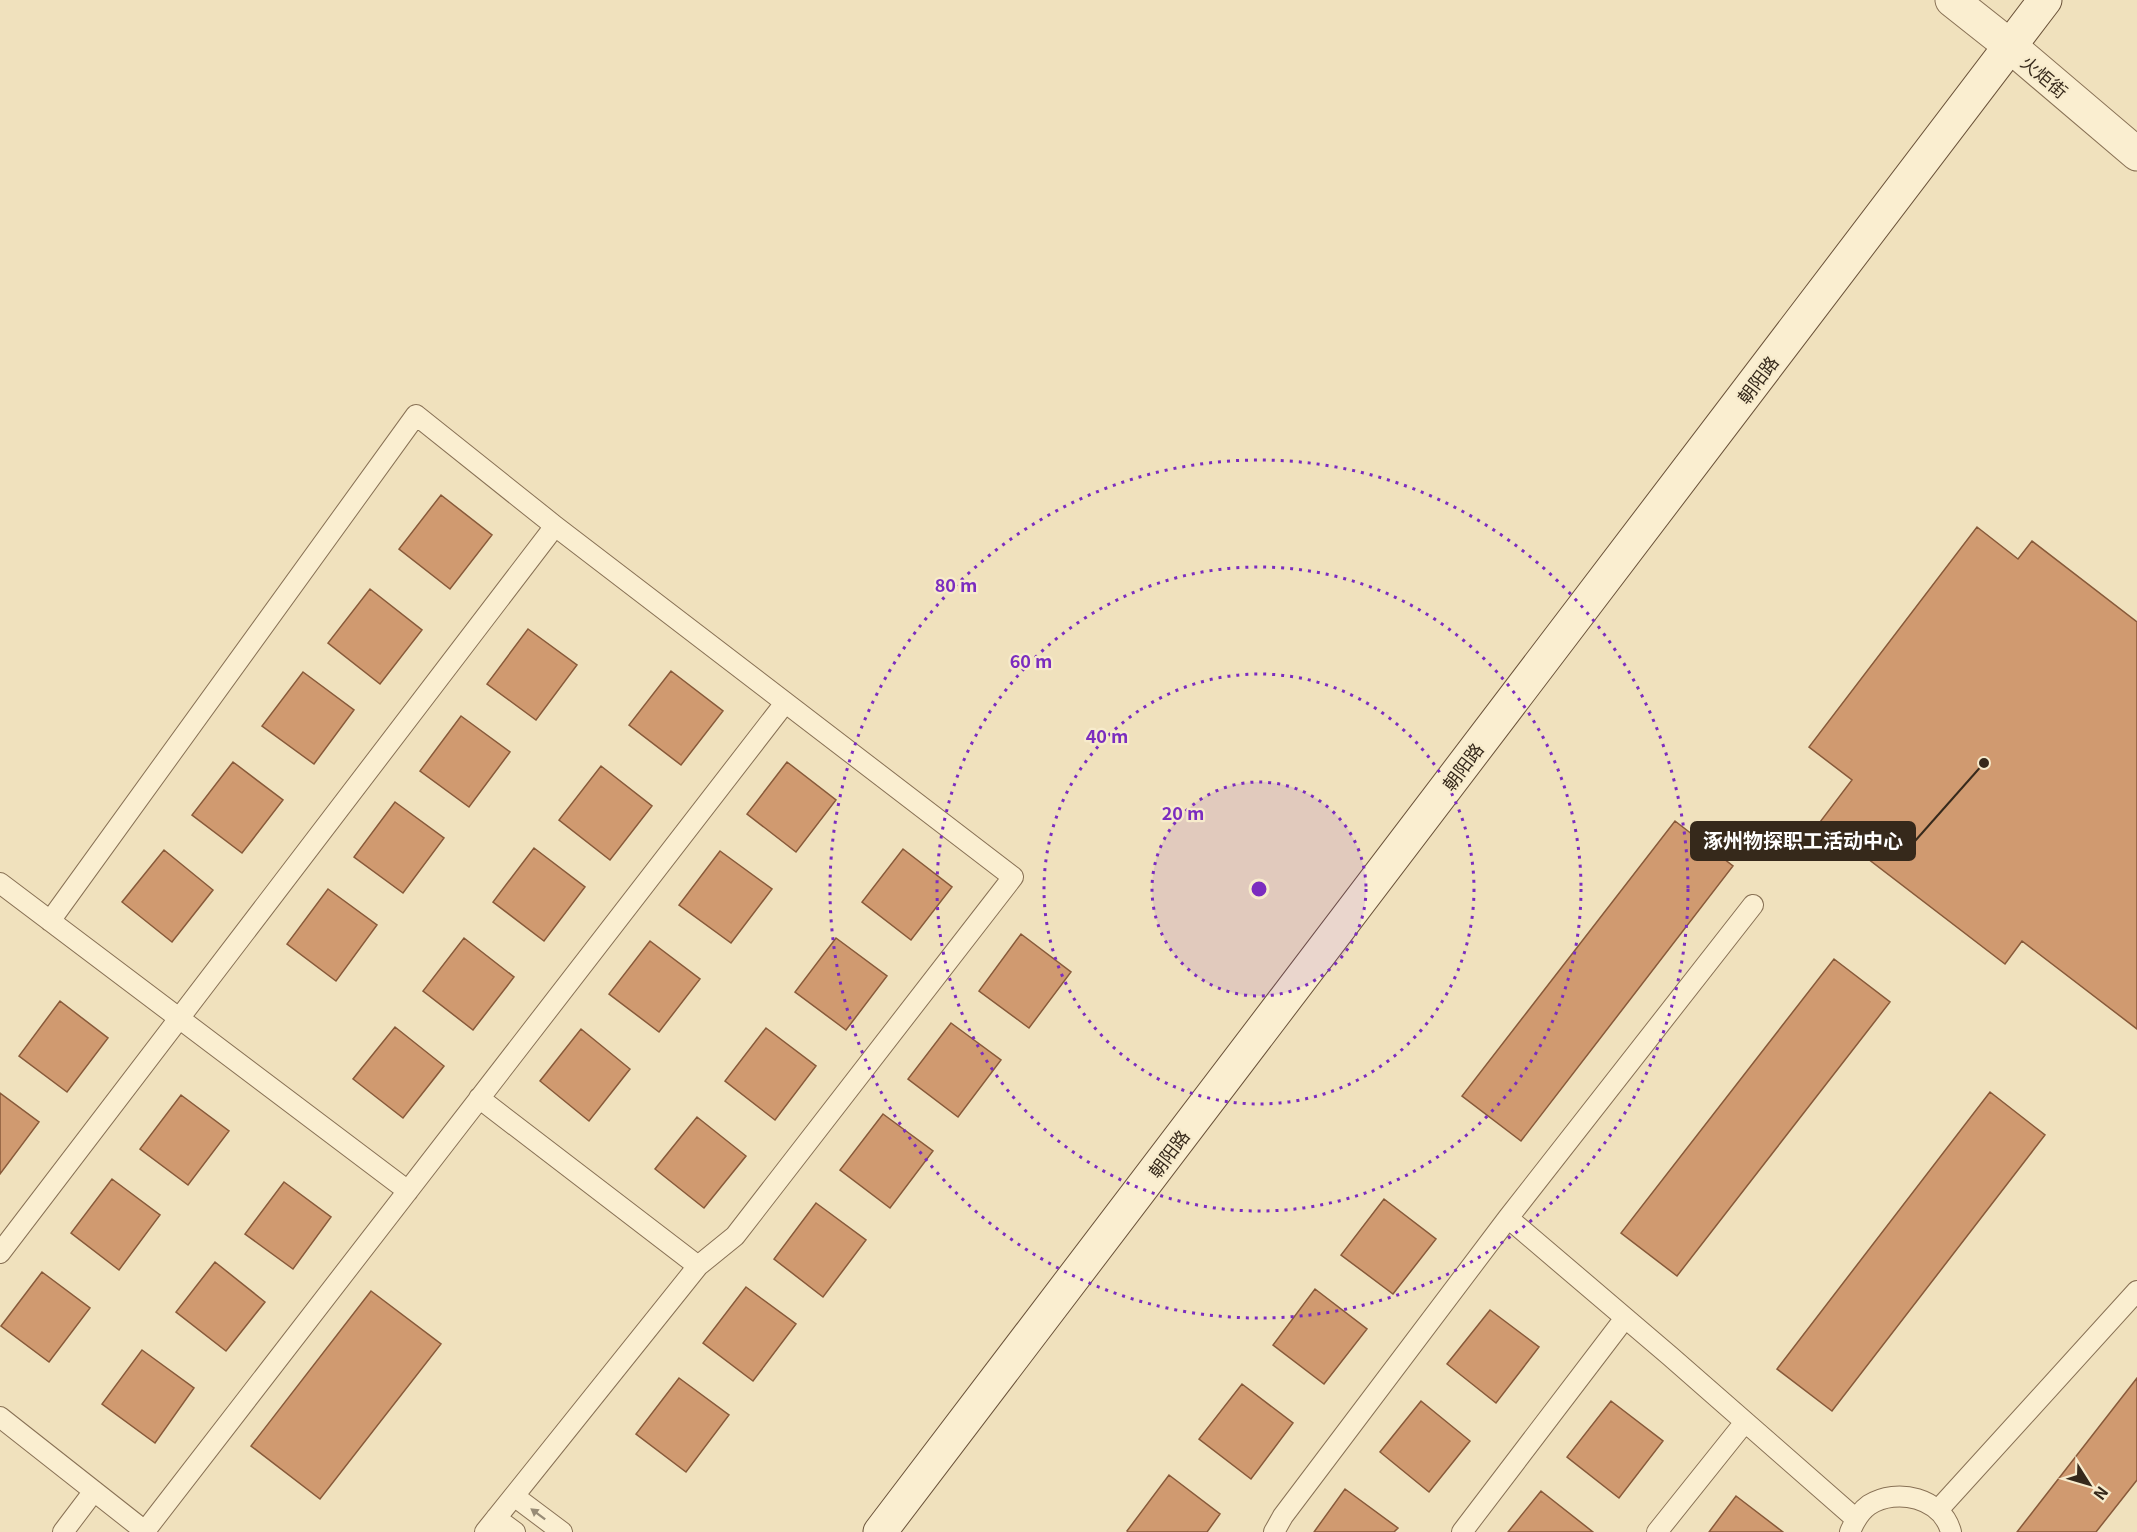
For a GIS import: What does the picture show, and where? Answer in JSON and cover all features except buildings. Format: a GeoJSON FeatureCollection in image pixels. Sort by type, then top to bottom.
{"type":"FeatureCollection","features":[{"type":"Feature","properties":{"kind":"main road","name":"火炬街"},"geometry":{"type":"LineString","coordinates":[[1952,0],[2137,154]]}},
{"type":"Feature","properties":{"kind":"main road","name":"朝阳路"},"geometry":{"type":"LineString","coordinates":[[880,1532],[2045,0]]}},
{"type":"Feature","properties":{"kind":"lane"},"geometry":{"type":"LineString","coordinates":[[50,921],[416,415],[555,526],[1013,877],[735,1236],[698,1266],[491,1525],[514,1532]]}},
{"type":"Feature","properties":{"kind":"lane"},"geometry":{"type":"LineString","coordinates":[[0,1253],[555,526]]}},
{"type":"Feature","properties":{"kind":"lane"},"geometry":{"type":"LineString","coordinates":[[0,1418],[146,1531],[785,703]]}},
{"type":"Feature","properties":{"kind":"lane"},"geometry":{"type":"LineString","coordinates":[[0,883],[408,1191]]}},
{"type":"Feature","properties":{"kind":"lane"},"geometry":{"type":"LineString","coordinates":[[1274,1532],[1283,1516],[1508,1218],[1753,905]]}},
{"type":"Feature","properties":{"kind":"lane"},"geometry":{"type":"LineString","coordinates":[[478,1098],[698,1266]]}},
{"type":"Feature","properties":{"kind":"lane"},"geometry":{"type":"LineString","coordinates":[[1508,1218],[1745,1422],[1853,1525],[1869,1506],[1886,1498],[1904,1496],[1923,1500],[1938,1510],[1951,1532]]}},
{"type":"Feature","properties":{"kind":"lane"},"geometry":{"type":"LineString","coordinates":[[1938,1510],[2137,1291]]}},
{"type":"Feature","properties":{"kind":"lane"},"geometry":{"type":"LineString","coordinates":[[1462,1532],[1624,1318]]}},
{"type":"Feature","properties":{"kind":"lane"},"geometry":{"type":"LineString","coordinates":[[1657,1532],[1745,1422]]}},
{"type":"Feature","properties":{"kind":"lane"},"geometry":{"type":"LineString","coordinates":[[63,1532],[94,1491]]}},
{"type":"Feature","properties":{"kind":"lane"},"geometry":{"type":"LineString","coordinates":[[514,1496],[562,1532]]}},
{"type":"Feature","properties":{"kind":"place","name":"涿州物探职工活动中心"},"geometry":{"type":"Point","coordinates":[1984,763]}}]}
